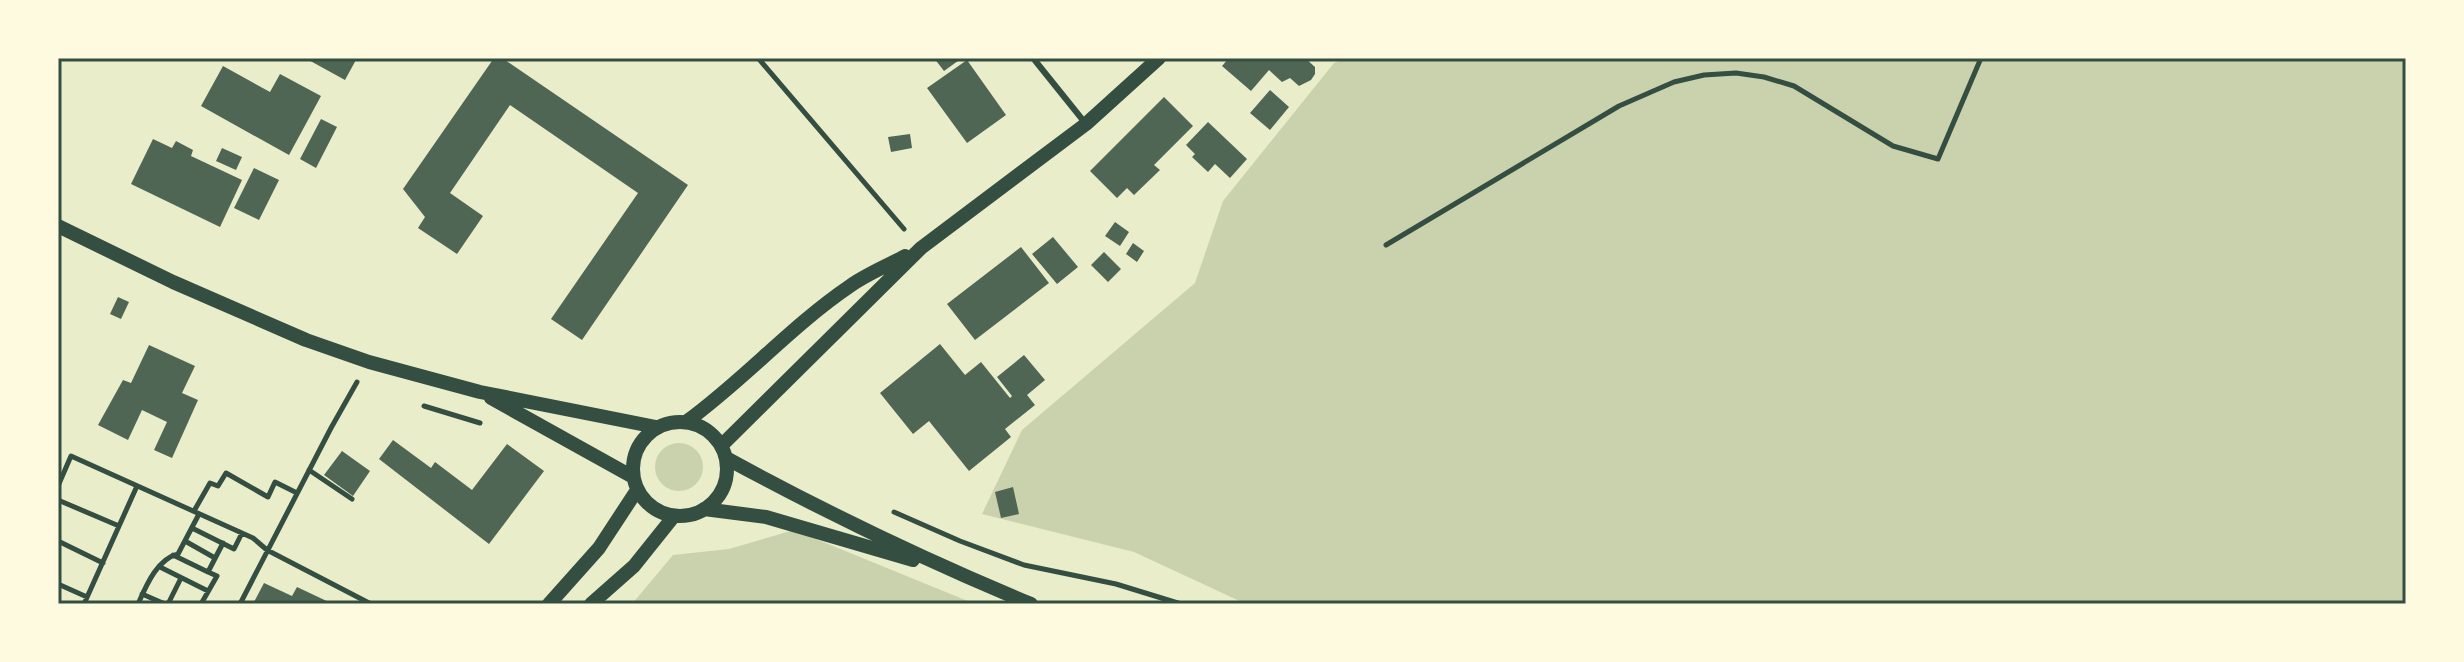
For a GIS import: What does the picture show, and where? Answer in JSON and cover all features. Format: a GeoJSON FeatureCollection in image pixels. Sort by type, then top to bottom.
{"type":"FeatureCollection","features":[{"type":"Feature","properties":{"kind":"street"},"geometry":{"type":"LineString","coordinates":[[686,422],[714,402],[851,285],[921,248],[1086,124],[1159,58]]}},
{"type":"Feature","properties":{"kind":"street"},"geometry":{"type":"LineString","coordinates":[[58,226],[173,282],[306,340],[369,362],[480,392],[656,427]]}},
{"type":"Feature","properties":{"kind":"street"},"geometry":{"type":"LineString","coordinates":[[480,392],[635,483],[646,502],[659,511],[674,516],[689,515],[704,509],[716,499],[724,486],[724,452],[921,248]]}},
{"type":"Feature","properties":{"kind":"street"},"geometry":{"type":"LineString","coordinates":[[549,604],[599,548],[635,483],[636,450],[644,437],[656,427],[671,422],[702,427],[714,436],[724,452],[777,486],[952,571],[1031,604]]}},
{"type":"Feature","properties":{"kind":"street"},"geometry":{"type":"LineString","coordinates":[[704,509],[766,517],[952,571]]}},
{"type":"Feature","properties":{"kind":"street"},"geometry":{"type":"LineString","coordinates":[[591,604],[634,566],[674,516]]}},
{"type":"Feature","properties":{"kind":"lane"},"geometry":{"type":"LineString","coordinates":[[1033,58],[1086,124]]}},
{"type":"Feature","properties":{"kind":"path"},"geometry":{"type":"LineString","coordinates":[[758,58],[921,248]]}},
{"type":"Feature","properties":{"kind":"path"},"geometry":{"type":"LineString","coordinates":[[1386,245],[1619,106],[1674,82],[1704,75],[1736,73],[1794,86],[1893,146],[1938,159],[1981,58]]}},
{"type":"Feature","properties":{"kind":"path"},"geometry":{"type":"LineString","coordinates":[[240,604],[369,362]]}},
{"type":"Feature","properties":{"kind":"path"},"geometry":{"type":"LineString","coordinates":[[58,486],[71,456],[242,533],[267,550],[371,604]]}},
{"type":"Feature","properties":{"kind":"path"},"geometry":{"type":"LineString","coordinates":[[309,470],[352,499]]}},
{"type":"Feature","properties":{"kind":"path"},"geometry":{"type":"LineString","coordinates":[[138,604],[151,576],[172,555],[178,554],[210,483],[218,486],[226,473],[268,497],[275,482],[297,493]]}},
{"type":"Feature","properties":{"kind":"path"},"geometry":{"type":"LineString","coordinates":[[84,604],[137,486]]}},
{"type":"Feature","properties":{"kind":"path"},"geometry":{"type":"LineString","coordinates":[[58,500],[119,526]]}},
{"type":"Feature","properties":{"kind":"path"},"geometry":{"type":"LineString","coordinates":[[889,509],[1024,565],[1116,584],[1181,604]]}},
{"type":"Feature","properties":{"kind":"path"},"geometry":{"type":"LineString","coordinates":[[192,528],[234,549],[242,533]]}},
{"type":"Feature","properties":{"kind":"path"},"geometry":{"type":"LineString","coordinates":[[58,541],[103,563]]}},
{"type":"Feature","properties":{"kind":"path"},"geometry":{"type":"LineString","coordinates":[[185,541],[215,558]]}},
{"type":"Feature","properties":{"kind":"path"},"geometry":{"type":"LineString","coordinates":[[208,572],[223,543]]}},
{"type":"Feature","properties":{"kind":"path"},"geometry":{"type":"LineString","coordinates":[[172,555],[217,576],[201,604]]}},
{"type":"Feature","properties":{"kind":"path"},"geometry":{"type":"LineString","coordinates":[[159,567],[208,591]]}},
{"type":"Feature","properties":{"kind":"path"},"geometry":{"type":"LineString","coordinates":[[142,594],[167,604],[181,578]]}},
{"type":"Feature","properties":{"kind":"path"},"geometry":{"type":"LineString","coordinates":[[58,584],[87,597]]}},
{"type":"Feature","properties":{"kind":"green space"},"geometry":{"type":"Polygon","coordinates":[[[1348,58],[2406,58],[2406,604],[1246,604],[1134,552],[982,514],[1022,430],[1195,283],[1223,201],[1334,63],[1348,58]]]}},
{"type":"Feature","properties":{"kind":"green space"},"geometry":{"type":"Polygon","coordinates":[[[679,443],[688,444],[696,450],[702,458],[702,476],[696,484],[688,490],[679,491],[670,490],[662,484],[656,476],[655,467],[656,458],[662,450],[670,444],[679,443]]]}},
{"type":"Feature","properties":{"kind":"green space"},"geometry":{"type":"Polygon","coordinates":[[[794,530],[975,604],[632,604],[673,555],[729,549],[794,530]]]}},
{"type":"Feature","properties":{"kind":"building"},"geometry":{"type":"Polygon","coordinates":[[[305,58],[357,58],[345,80],[305,58]]]}},
{"type":"Feature","properties":{"kind":"building"},"geometry":{"type":"Polygon","coordinates":[[[494,58],[502,58],[688,185],[582,340],[551,319],[638,193],[510,105],[450,193],[483,216],[457,254],[418,228],[425,217],[403,189],[494,58]]]}},
{"type":"Feature","properties":{"kind":"building"},"geometry":{"type":"Polygon","coordinates":[[[934,58],[962,58],[944,71],[934,58]]]}},
{"type":"Feature","properties":{"kind":"building"},"geometry":{"type":"Polygon","coordinates":[[[1229,58],[1305,58],[1315,67],[1315,74],[1299,86],[1290,78],[1282,82],[1269,70],[1251,91],[1222,66],[1229,58]]]}},
{"type":"Feature","properties":{"kind":"building"},"geometry":{"type":"Polygon","coordinates":[[[967,60],[1006,115],[967,143],[927,88],[967,60]]]}},
{"type":"Feature","properties":{"kind":"building"},"geometry":{"type":"Polygon","coordinates":[[[223,66],[270,92],[280,74],[321,96],[289,155],[201,106],[223,66]]]}},
{"type":"Feature","properties":{"kind":"building"},"geometry":{"type":"Polygon","coordinates":[[[1270,90],[1289,107],[1270,130],[1250,113],[1270,90]]]}},
{"type":"Feature","properties":{"kind":"building"},"geometry":{"type":"Polygon","coordinates":[[[1164,97],[1193,126],[1154,165],[1160,170],[1134,195],[1127,188],[1117,198],[1090,171],[1164,97]]]}},
{"type":"Feature","properties":{"kind":"building"},"geometry":{"type":"Polygon","coordinates":[[[321,119],[337,127],[316,168],[300,159],[321,119]]]}},
{"type":"Feature","properties":{"kind":"building"},"geometry":{"type":"Polygon","coordinates":[[[1208,122],[1247,159],[1230,178],[1215,164],[1208,172],[1192,157],[1195,154],[1186,145],[1208,122]]]}},
{"type":"Feature","properties":{"kind":"building"},"geometry":{"type":"Polygon","coordinates":[[[910,134],[912,148],[891,152],[888,137],[910,134]]]}},
{"type":"Feature","properties":{"kind":"building"},"geometry":{"type":"Polygon","coordinates":[[[153,139],[172,148],[176,141],[193,150],[191,156],[242,180],[220,227],[131,184],[153,139]]]}},
{"type":"Feature","properties":{"kind":"building"},"geometry":{"type":"Polygon","coordinates":[[[222,148],[242,157],[236,170],[216,161],[222,148]]]}},
{"type":"Feature","properties":{"kind":"building"},"geometry":{"type":"Polygon","coordinates":[[[254,168],[279,180],[259,220],[234,208],[254,168]]]}},
{"type":"Feature","properties":{"kind":"building"},"geometry":{"type":"Polygon","coordinates":[[[1115,222],[1129,232],[1120,246],[1105,236],[1115,222]]]}},
{"type":"Feature","properties":{"kind":"building"},"geometry":{"type":"Polygon","coordinates":[[[1053,237],[1078,267],[1057,284],[1032,254],[1053,237]]]}},
{"type":"Feature","properties":{"kind":"building"},"geometry":{"type":"Polygon","coordinates":[[[1133,243],[1144,251],[1137,262],[1126,254],[1133,243]]]}},
{"type":"Feature","properties":{"kind":"building"},"geometry":{"type":"Polygon","coordinates":[[[1021,247],[1049,283],[975,340],[947,304],[1021,247]]]}},
{"type":"Feature","properties":{"kind":"building"},"geometry":{"type":"Polygon","coordinates":[[[1104,252],[1121,269],[1108,282],[1091,265],[1104,252]]]}},
{"type":"Feature","properties":{"kind":"building"},"geometry":{"type":"Polygon","coordinates":[[[118,297],[129,302],[121,319],[110,314],[118,297]]]}},
{"type":"Feature","properties":{"kind":"building"},"geometry":{"type":"Polygon","coordinates":[[[940,344],[965,375],[981,362],[1010,398],[1012,396],[997,377],[1024,355],[1045,380],[1027,395],[1035,405],[1005,429],[1011,437],[969,471],[929,421],[913,434],[880,393],[940,344]]]}},
{"type":"Feature","properties":{"kind":"building"},"geometry":{"type":"Polygon","coordinates":[[[149,345],[195,366],[182,393],[198,400],[172,458],[154,450],[167,422],[142,410],[128,440],[98,425],[123,380],[131,383],[149,345]]]}},
{"type":"Feature","properties":{"kind":"building"},"geometry":{"type":"Polygon","coordinates":[[[393,440],[431,468],[435,462],[472,490],[507,444],[544,471],[489,544],[379,459],[393,440]]]}},
{"type":"Feature","properties":{"kind":"building"},"geometry":{"type":"Polygon","coordinates":[[[342,451],[370,471],[353,496],[324,475],[342,451]]]}},
{"type":"Feature","properties":{"kind":"building"},"geometry":{"type":"Polygon","coordinates":[[[1013,487],[1019,514],[1001,518],[995,492],[1013,487]]]}},
{"type":"Feature","properties":{"kind":"building"},"geometry":{"type":"Polygon","coordinates":[[[264,583],[292,596],[297,587],[333,604],[253,604],[264,583]]]}}]}
